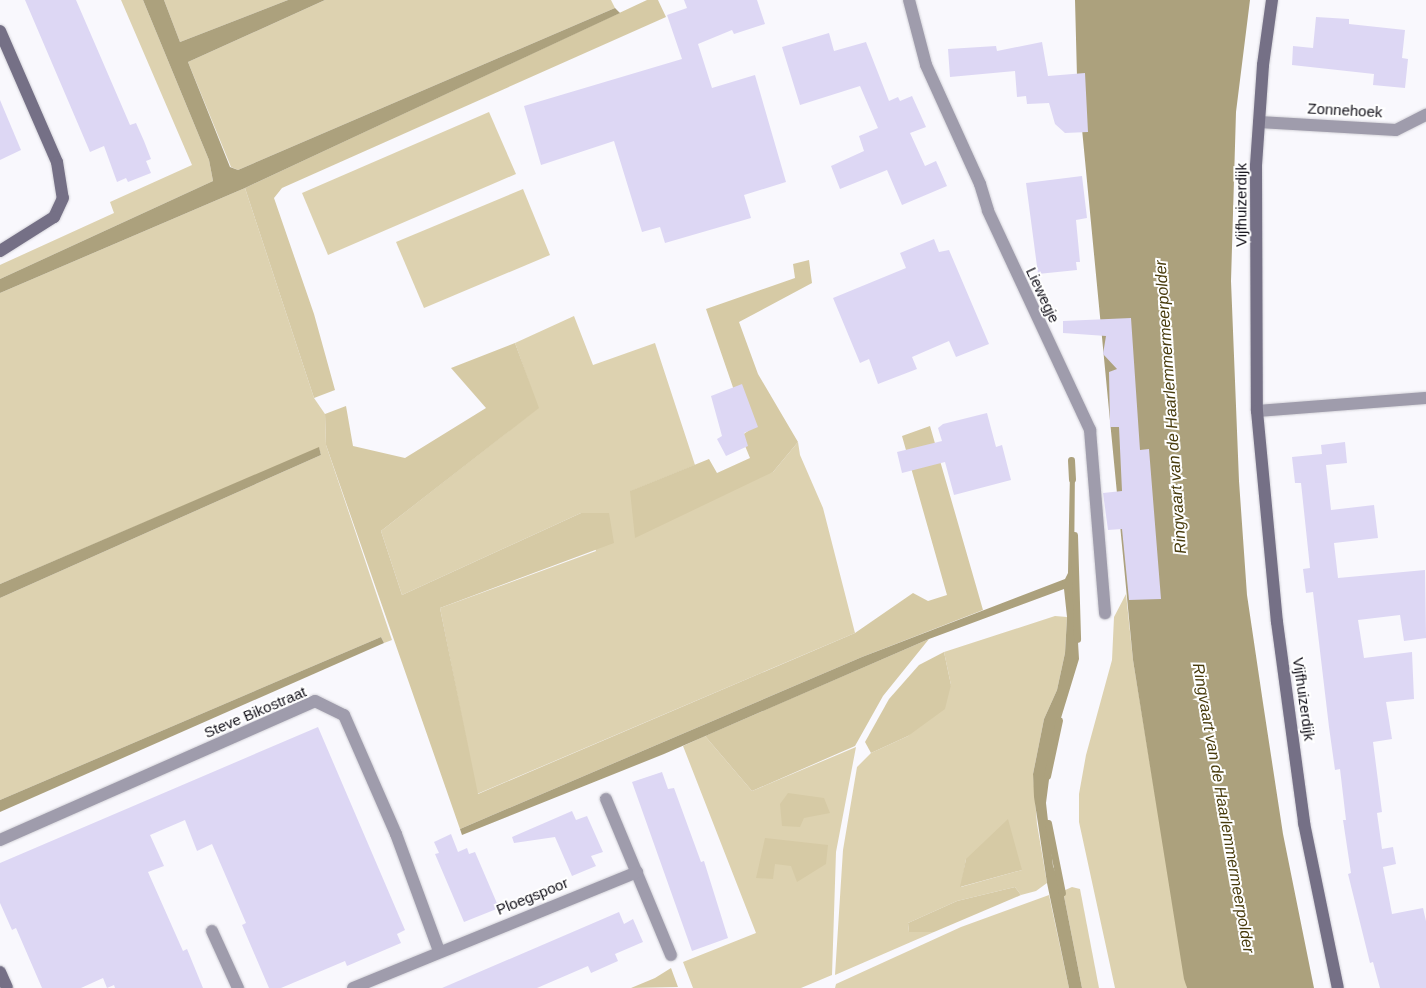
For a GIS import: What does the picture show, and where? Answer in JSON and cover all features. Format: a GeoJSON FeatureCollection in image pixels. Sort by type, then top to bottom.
{"type":"FeatureCollection","features":[{"type":"Feature","properties":{"kind":"street","name":"Liewegje"},"geometry":{"type":"LineString","coordinates":[[908,0],[926,65],[980,184],[988,211],[1090,430],[1105,613]]}},
{"type":"Feature","properties":{"kind":"street","name":"Vijfhuizerdijk"},"geometry":{"type":"LineString","coordinates":[[1272,0],[1259,122],[1257,411],[1277,622],[1303,814],[1338,988]]}},
{"type":"Feature","properties":{"kind":"street"},"geometry":{"type":"LineString","coordinates":[[0,32],[58,162],[63,198],[54,217],[0,251]]}},
{"type":"Feature","properties":{"kind":"street","name":"Zonnehoek"},"geometry":{"type":"LineString","coordinates":[[1259,122],[1396,130],[1426,115]]}},
{"type":"Feature","properties":{"kind":"street"},"geometry":{"type":"LineString","coordinates":[[1257,411],[1426,398]]}},
{"type":"Feature","properties":{"kind":"street","name":"Steve Bikostraat"},"geometry":{"type":"LineString","coordinates":[[0,840],[314,701],[344,715],[396,834],[439,951]]}},
{"type":"Feature","properties":{"kind":"street"},"geometry":{"type":"LineString","coordinates":[[606,799],[671,955]]}},
{"type":"Feature","properties":{"kind":"street","name":"Ploegspoor"},"geometry":{"type":"LineString","coordinates":[[353,988],[439,951],[637,872]]}},
{"type":"Feature","properties":{"kind":"street"},"geometry":{"type":"LineString","coordinates":[[212,930],[238,988]]}},
{"type":"Feature","properties":{"kind":"street"},"geometry":{"type":"LineString","coordinates":[[0,972],[7,988]]}},
{"type":"Feature","properties":{"kind":"shaded area"},"geometry":{"type":"Polygon","coordinates":[[[121,0],[143,0],[209,160],[213,181],[0,279],[0,265],[114,213],[110,202],[192,165],[121,0]]]}},
{"type":"Feature","properties":{"kind":"shaded area"},"geometry":{"type":"Polygon","coordinates":[[[164,0],[288,0],[180,42],[164,0]]]}},
{"type":"Feature","properties":{"kind":"shaded area"},"geometry":{"type":"Polygon","coordinates":[[[325,0],[611,0],[615,8],[238,170],[231,167],[188,62],[325,0]]]}},
{"type":"Feature","properties":{"kind":"shaded area"},"geometry":{"type":"Polygon","coordinates":[[[647,0],[658,0],[666,17],[282,188],[274,198],[314,314],[335,390],[314,398],[245,188],[647,0]]]}},
{"type":"Feature","properties":{"kind":"shaded area"},"geometry":{"type":"Polygon","coordinates":[[[489,112],[516,174],[328,255],[302,193],[489,112]]]}},
{"type":"Feature","properties":{"kind":"shaded area"},"geometry":{"type":"Polygon","coordinates":[[[245,188],[314,398],[325,414],[326,445],[392,640],[384,643],[381,637],[0,800],[0,598],[321,455],[319,448],[0,584],[0,293],[245,188]]]}},
{"type":"Feature","properties":{"kind":"shaded area"},"geometry":{"type":"Polygon","coordinates":[[[523,189],[550,255],[424,308],[396,242],[523,189]]]}},
{"type":"Feature","properties":{"kind":"shaded area"},"geometry":{"type":"Polygon","coordinates":[[[809,260],[812,283],[739,322],[758,374],[798,442],[773,472],[635,538],[630,491],[709,459],[717,473],[750,458],[741,436],[748,431],[706,309],[795,278],[793,264],[809,260]]]}},
{"type":"Feature","properties":{"kind":"shaded area"},"geometry":{"type":"Polygon","coordinates":[[[574,316],[593,365],[655,343],[695,465],[631,491],[773,472],[798,442],[800,455],[823,508],[855,633],[477,794],[440,608],[596,551],[581,513],[402,595],[381,531],[538,408],[515,343],[574,316]]]}},
{"type":"Feature","properties":{"kind":"shaded area"},"geometry":{"type":"Polygon","coordinates":[[[515,343],[539,408],[381,531],[402,595],[581,513],[609,513],[614,543],[440,608],[478,794],[855,633],[913,593],[928,601],[947,595],[902,436],[930,426],[983,610],[862,657],[460,829],[326,445],[325,414],[346,406],[353,446],[405,458],[486,408],[451,368],[515,343]]]}},
{"type":"Feature","properties":{"kind":"shaded area"},"geometry":{"type":"Polygon","coordinates":[[[1126,594],[1133,660],[1187,988],[1115,988],[1079,822],[1079,794],[1086,755],[1112,660],[1114,617],[1126,594]]]}},
{"type":"Feature","properties":{"kind":"shaded area"},"geometry":{"type":"Polygon","coordinates":[[[1055,616],[1067,617],[1065,653],[1057,690],[1044,719],[1033,774],[1037,824],[1047,883],[1036,891],[1021,895],[1015,887],[957,901],[908,923],[909,932],[934,932],[835,975],[843,850],[857,767],[871,753],[908,736],[951,685],[944,652],[1055,616]],[[966,859],[961,887],[1022,870],[966,859]]]}},
{"type":"Feature","properties":{"kind":"shaded area"},"geometry":{"type":"Polygon","coordinates":[[[929,639],[883,696],[855,746],[752,791],[705,736],[929,639]]]}},
{"type":"Feature","properties":{"kind":"shaded area"},"geometry":{"type":"Polygon","coordinates":[[[944,652],[951,685],[945,709],[908,736],[871,753],[865,742],[889,699],[919,665],[944,652]]]}},
{"type":"Feature","properties":{"kind":"shaded area"},"geometry":{"type":"Polygon","coordinates":[[[705,736],[752,791],[856,747],[836,852],[832,975],[801,988],[693,988],[683,962],[756,933],[683,746],[705,736]]]}},
{"type":"Feature","properties":{"kind":"shaded area"},"geometry":{"type":"Polygon","coordinates":[[[788,793],[824,798],[830,813],[804,818],[800,827],[782,826],[780,804],[788,793]]]}},
{"type":"Feature","properties":{"kind":"shaded area"},"geometry":{"type":"Polygon","coordinates":[[[1008,819],[1022,870],[960,887],[966,859],[1008,819]]]}},
{"type":"Feature","properties":{"kind":"shaded area"},"geometry":{"type":"Polygon","coordinates":[[[765,838],[828,845],[826,864],[797,882],[791,866],[775,864],[773,879],[756,878],[765,838]]]}},
{"type":"Feature","properties":{"kind":"shaded area"},"geometry":{"type":"Polygon","coordinates":[[[1015,887],[1021,895],[934,932],[909,932],[908,923],[957,901],[1015,887]]]}},
{"type":"Feature","properties":{"kind":"shaded area"},"geometry":{"type":"Polygon","coordinates":[[[1072,887],[1080,889],[1099,988],[1082,988],[1063,891],[1072,887]]]}},
{"type":"Feature","properties":{"kind":"shaded area"},"geometry":{"type":"Polygon","coordinates":[[[1049,895],[1069,988],[835,988],[836,984],[961,927],[1049,895]]]}},
{"type":"Feature","properties":{"kind":"shaded area"},"geometry":{"type":"Polygon","coordinates":[[[671,968],[678,987],[631,988],[655,978],[671,968]]]}},
{"type":"Feature","properties":{"kind":"water"},"geometry":{"type":"Polygon","coordinates":[[[143,0],[164,0],[180,42],[288,0],[325,0],[188,62],[230,167],[238,170],[615,8],[620,13],[245,188],[0,293],[0,279],[213,181],[209,160],[143,0]]]}},
{"type":"Feature","properties":{"kind":"water","name":"Ringvaart van de Haarlemmermeerpolder"},"geometry":{"type":"Polygon","coordinates":[[[1075,0],[1250,0],[1236,112],[1231,281],[1239,481],[1247,595],[1283,834],[1314,988],[1187,988],[1184,979],[1133,660],[1077,77],[1075,0]]]}},
{"type":"Feature","properties":{"kind":"water"},"geometry":{"type":"Polygon","coordinates":[[[319,447],[321,455],[0,598],[0,584],[319,447]]]}},
{"type":"Feature","properties":{"kind":"water"},"geometry":{"type":"Polygon","coordinates":[[[1075,467],[1074,574],[1079,659],[1054,741],[1046,803],[1053,866],[1063,891],[1082,988],[1069,988],[1047,883],[1034,797],[1033,774],[1044,719],[1057,690],[1065,653],[1067,617],[1064,589],[929,639],[664,754],[462,835],[460,829],[862,657],[1065,579],[1068,573],[1070,472],[1075,467]]]}},
{"type":"Feature","properties":{"kind":"water"},"geometry":{"type":"Polygon","coordinates":[[[381,637],[384,643],[0,812],[0,800],[381,637]]]}},
{"type":"Feature","properties":{"kind":"building"},"geometry":{"type":"Polygon","coordinates":[[[25,0],[76,0],[130,125],[136,123],[144,141],[151,159],[146,161],[151,173],[128,182],[126,178],[117,182],[104,146],[90,152],[25,0]]]}},
{"type":"Feature","properties":{"kind":"building"},"geometry":{"type":"Polygon","coordinates":[[[684,0],[757,0],[765,24],[734,34],[732,30],[698,44],[712,88],[755,75],[786,182],[744,195],[751,218],[665,243],[660,227],[642,232],[614,141],[541,165],[524,106],[682,59],[667,15],[687,8],[684,0]]]}},
{"type":"Feature","properties":{"kind":"building"},"geometry":{"type":"Polygon","coordinates":[[[1316,17],[1349,19],[1349,24],[1405,30],[1402,58],[1408,59],[1405,88],[1373,85],[1374,74],[1292,65],[1293,46],[1313,48],[1316,17]]]}},
{"type":"Feature","properties":{"kind":"building"},"geometry":{"type":"Polygon","coordinates":[[[829,33],[834,51],[866,42],[889,101],[898,97],[900,101],[912,96],[926,127],[910,133],[925,166],[936,161],[947,186],[902,205],[887,170],[840,189],[831,166],[864,151],[859,136],[878,128],[860,86],[800,105],[782,47],[829,33]]]}},
{"type":"Feature","properties":{"kind":"building"},"geometry":{"type":"Polygon","coordinates":[[[1042,42],[1048,76],[1085,73],[1088,132],[1065,133],[1055,124],[1049,103],[1027,104],[1026,96],[1017,97],[1015,71],[950,77],[948,49],[996,46],[997,51],[1042,42]]]}},
{"type":"Feature","properties":{"kind":"building"},"geometry":{"type":"Polygon","coordinates":[[[0,100],[21,150],[0,160],[0,100]]]}},
{"type":"Feature","properties":{"kind":"building"},"geometry":{"type":"Polygon","coordinates":[[[1082,176],[1087,218],[1076,220],[1080,262],[1076,262],[1077,270],[1038,274],[1026,183],[1082,176]]]}},
{"type":"Feature","properties":{"kind":"building"},"geometry":{"type":"Polygon","coordinates":[[[934,239],[939,252],[949,250],[989,344],[956,357],[949,341],[912,357],[917,369],[878,384],[869,359],[860,363],[833,298],[906,268],[900,253],[934,239]]]}},
{"type":"Feature","properties":{"kind":"building"},"geometry":{"type":"Polygon","coordinates":[[[1131,318],[1140,450],[1149,449],[1161,599],[1129,600],[1122,529],[1108,530],[1103,493],[1122,491],[1119,427],[1110,427],[1109,372],[1117,369],[1103,354],[1106,336],[1063,333],[1063,321],[1131,318]]]}},
{"type":"Feature","properties":{"kind":"building"},"geometry":{"type":"Polygon","coordinates":[[[742,384],[758,427],[744,433],[748,446],[726,456],[717,439],[722,436],[711,396],[742,384]]]}},
{"type":"Feature","properties":{"kind":"building"},"geometry":{"type":"Polygon","coordinates":[[[987,413],[996,447],[1002,445],[1011,480],[954,495],[945,462],[902,473],[897,452],[942,441],[938,428],[943,424],[987,413]]]}},
{"type":"Feature","properties":{"kind":"building"},"geometry":{"type":"Polygon","coordinates":[[[1345,442],[1347,463],[1326,465],[1331,510],[1374,505],[1378,538],[1334,543],[1338,578],[1425,570],[1426,638],[1404,641],[1400,615],[1358,620],[1364,658],[1412,652],[1414,699],[1386,702],[1392,739],[1373,742],[1382,812],[1377,813],[1382,849],[1393,847],[1396,864],[1383,867],[1392,914],[1423,908],[1426,921],[1426,988],[1380,988],[1373,962],[1370,963],[1348,874],[1351,873],[1343,820],[1346,820],[1340,769],[1335,770],[1313,592],[1306,593],[1303,569],[1310,568],[1301,483],[1295,483],[1292,457],[1322,454],[1321,445],[1345,442]]]}},
{"type":"Feature","properties":{"kind":"building"},"geometry":{"type":"Polygon","coordinates":[[[318,727],[405,930],[397,934],[401,943],[347,966],[345,961],[281,988],[269,988],[242,925],[246,923],[212,844],[197,851],[185,820],[150,835],[164,866],[148,872],[183,951],[187,949],[203,988],[115,988],[114,985],[107,988],[103,978],[81,988],[42,988],[16,928],[12,930],[0,903],[0,863],[318,727]]]}},
{"type":"Feature","properties":{"kind":"building"},"geometry":{"type":"Polygon","coordinates":[[[662,772],[668,789],[674,788],[701,862],[704,861],[728,938],[692,951],[632,782],[662,772]]]}},
{"type":"Feature","properties":{"kind":"building"},"geometry":{"type":"Polygon","coordinates":[[[572,811],[576,820],[587,816],[603,852],[591,856],[596,866],[572,876],[555,837],[514,843],[512,837],[572,811]]]}},
{"type":"Feature","properties":{"kind":"building"},"geometry":{"type":"Polygon","coordinates":[[[451,834],[458,852],[467,848],[469,854],[475,852],[499,908],[464,922],[435,854],[439,853],[434,842],[451,834]]]}},
{"type":"Feature","properties":{"kind":"building"},"geometry":{"type":"Polygon","coordinates":[[[619,912],[624,924],[633,919],[643,942],[615,954],[618,961],[591,973],[588,966],[537,988],[442,988],[619,912]]]}},
{"type":"Feature","properties":{"kind":"waterway"},"geometry":{"type":"LineString","coordinates":[[1071,460],[1072,479]]}},
{"type":"Feature","properties":{"kind":"waterway"},"geometry":{"type":"LineString","coordinates":[[1074,535],[1077,639]]}},
{"type":"Feature","properties":{"kind":"waterway"},"geometry":{"type":"LineString","coordinates":[[1047,776],[1059,720]]}},
{"type":"Feature","properties":{"kind":"waterway"},"geometry":{"type":"LineString","coordinates":[[1048,823],[1062,893]]}}]}
